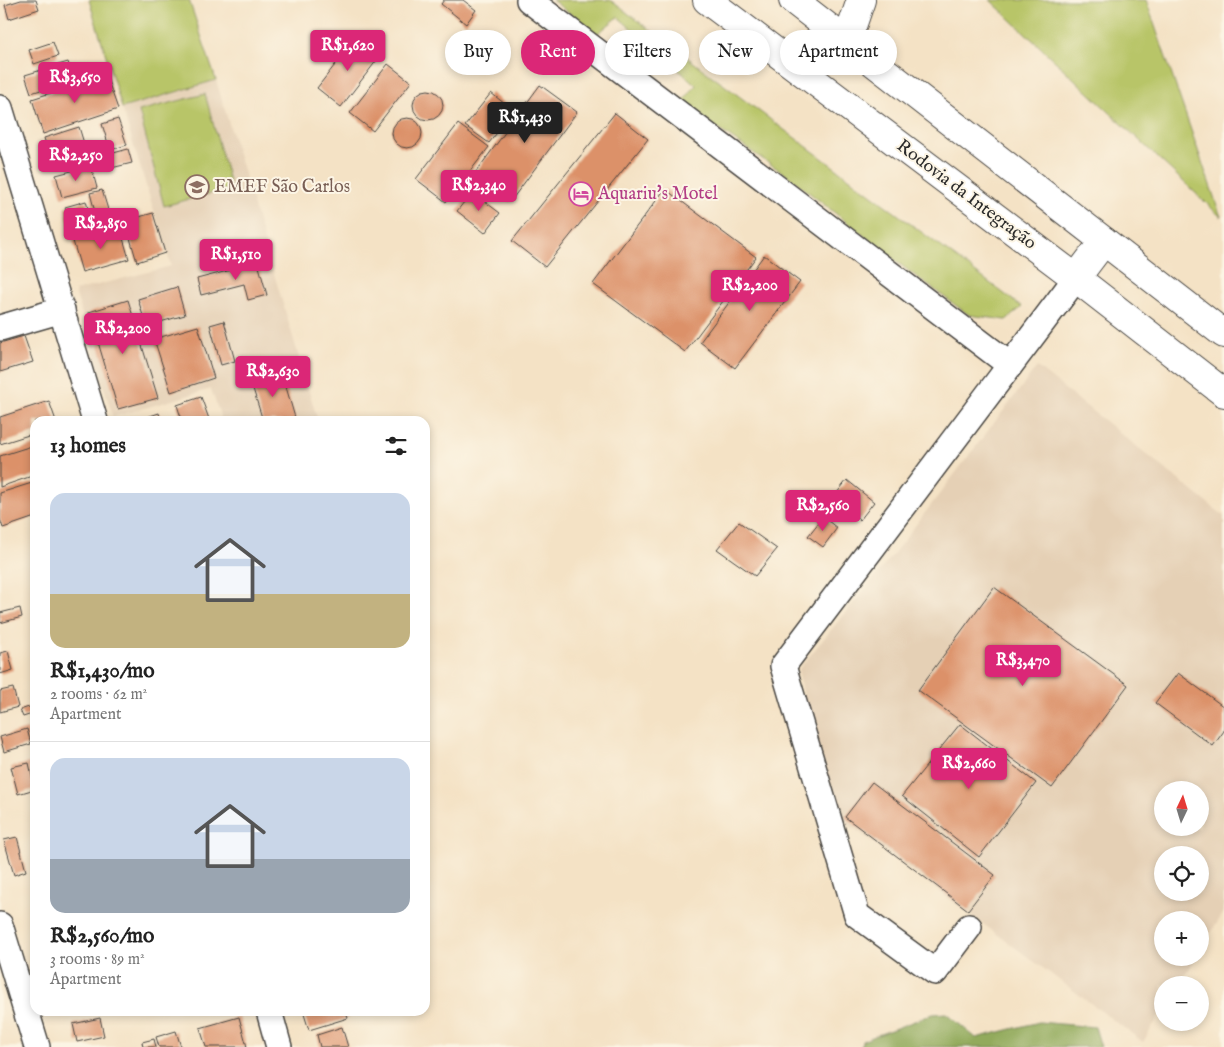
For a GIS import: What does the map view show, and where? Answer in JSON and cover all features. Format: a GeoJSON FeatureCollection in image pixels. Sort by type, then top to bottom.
{"type":"FeatureCollection","features":[{"type":"Feature","properties":{"kind":"main road","name":"Rodovia da Integração"},"geometry":{"type":"LineString","coordinates":[[707,0],[1076,278],[1224,393]]}},
{"type":"Feature","properties":{"kind":"main road"},"geometry":{"type":"LineString","coordinates":[[793,0],[832,30]]}},
{"type":"Feature","properties":{"kind":"main road"},"geometry":{"type":"LineString","coordinates":[[851,30],[861,0]]}},
{"type":"Feature","properties":{"kind":"main road"},"geometry":{"type":"LineString","coordinates":[[890,75],[1224,334]]}},
{"type":"Feature","properties":{"kind":"main road"},"geometry":{"type":"LineString","coordinates":[[1076,278],[1104,241]]}},
{"type":"Feature","properties":{"kind":"street"},"geometry":{"type":"LineString","coordinates":[[528,0],[1010,365]]}},
{"type":"Feature","properties":{"kind":"street"},"geometry":{"type":"LineString","coordinates":[[0,108],[94,416]]}},
{"type":"Feature","properties":{"kind":"street"},"geometry":{"type":"LineString","coordinates":[[969,927],[935,972],[856,915],[783,666],[1076,278]]}},
{"type":"Feature","properties":{"kind":"street"},"geometry":{"type":"LineString","coordinates":[[0,328],[62,310]]}},
{"type":"Feature","properties":{"kind":"street"},"geometry":{"type":"LineString","coordinates":[[0,925],[37,1047]]}},
{"type":"Feature","properties":{"kind":"street"},"geometry":{"type":"LineString","coordinates":[[270,1016],[279,1047]]}},
{"type":"Feature","properties":{"kind":"shaded area","name":"EMEF São Carlos"},"geometry":{"type":"Polygon","coordinates":[[[216,80],[317,416],[220,416],[211,389],[113,416],[75,291],[171,266],[122,108],[216,80]]]}},
{"type":"Feature","properties":{"kind":"shaded area"},"geometry":{"type":"Polygon","coordinates":[[[1037,367],[1224,516],[1224,912],[1209,936],[1209,911],[1154,911],[1154,966],[1191,966],[1185,976],[1154,976],[1154,1024],[1143,1042],[829,810],[798,670],[888,561],[1037,367]]]}},
{"type":"Feature","properties":{"kind":"green space"},"geometry":{"type":"Polygon","coordinates":[[[89,0],[189,0],[216,80],[122,108],[89,0]]]}},
{"type":"Feature","properties":{"kind":"green space"},"geometry":{"type":"Polygon","coordinates":[[[552,0],[610,0],[650,30],[633,30],[618,17],[597,34],[595,30],[592,30],[552,0]]]}},
{"type":"Feature","properties":{"kind":"green space"},"geometry":{"type":"Polygon","coordinates":[[[990,0],[1146,0],[1221,217],[990,0]]]}},
{"type":"Feature","properties":{"kind":"green space"},"geometry":{"type":"Polygon","coordinates":[[[689,59],[699,66],[699,75],[711,75],[1022,307],[1006,320],[969,315],[910,272],[788,176],[681,104],[696,85],[685,75],[689,75],[689,59]]]}},
{"type":"Feature","properties":{"kind":"green space"},"geometry":{"type":"Polygon","coordinates":[[[205,94],[231,188],[164,206],[139,111],[205,94]]]}},
{"type":"Feature","properties":{"kind":"green space"},"geometry":{"type":"Polygon","coordinates":[[[946,1013],[976,1038],[1039,1022],[1095,1027],[1101,1047],[861,1047],[862,1041],[933,1014],[946,1013]]]}},
{"type":"Feature","properties":{"kind":"building"},"geometry":{"type":"Polygon","coordinates":[[[21,0],[36,0],[39,9],[9,19],[5,5],[21,0]]]}},
{"type":"Feature","properties":{"kind":"building"},"geometry":{"type":"Polygon","coordinates":[[[444,0],[463,0],[476,10],[466,24],[441,4],[444,0]]]}},
{"type":"Feature","properties":{"kind":"building"},"geometry":{"type":"Polygon","coordinates":[[[356,38],[380,56],[341,107],[317,88],[356,38]]]}},
{"type":"Feature","properties":{"kind":"building"},"geometry":{"type":"Polygon","coordinates":[[[53,42],[58,56],[34,64],[29,50],[53,42]]]}},
{"type":"Feature","properties":{"kind":"building"},"geometry":{"type":"Polygon","coordinates":[[[68,62],[74,80],[31,93],[25,75],[68,62]]]}},
{"type":"Feature","properties":{"kind":"building"},"geometry":{"type":"Polygon","coordinates":[[[388,64],[411,82],[373,131],[350,113],[388,64]]]}},
{"type":"Feature","properties":{"kind":"building"},"geometry":{"type":"Polygon","coordinates":[[[106,75],[118,109],[43,134],[32,99],[106,75]]]}},
{"type":"Feature","properties":{"kind":"building"},"geometry":{"type":"Polygon","coordinates":[[[540,85],[577,112],[510,202],[473,176],[540,85]]]}},
{"type":"Feature","properties":{"kind":"building"},"geometry":{"type":"Polygon","coordinates":[[[428,90],[439,94],[443,105],[439,116],[428,120],[417,116],[413,105],[417,94],[428,90]]]}},
{"type":"Feature","properties":{"kind":"building"},"geometry":{"type":"Polygon","coordinates":[[[491,93],[514,111],[489,143],[465,126],[491,93]]]}},
{"type":"Feature","properties":{"kind":"building"},"geometry":{"type":"Polygon","coordinates":[[[615,113],[648,139],[545,267],[512,241],[615,113]]]}},
{"type":"Feature","properties":{"kind":"building"},"geometry":{"type":"Polygon","coordinates":[[[407,118],[418,122],[422,133],[418,144],[407,148],[396,144],[392,133],[396,122],[407,118]]]}},
{"type":"Feature","properties":{"kind":"building"},"geometry":{"type":"Polygon","coordinates":[[[118,119],[127,145],[110,150],[102,124],[118,119]]]}},
{"type":"Feature","properties":{"kind":"building"},"geometry":{"type":"Polygon","coordinates":[[[458,124],[489,147],[446,202],[416,179],[458,124]]]}},
{"type":"Feature","properties":{"kind":"building"},"geometry":{"type":"Polygon","coordinates":[[[79,127],[86,150],[51,161],[44,138],[79,127]]]}},
{"type":"Feature","properties":{"kind":"building"},"geometry":{"type":"Polygon","coordinates":[[[128,149],[132,163],[103,170],[99,157],[128,149]]]}},
{"type":"Feature","properties":{"kind":"building"},"geometry":{"type":"Polygon","coordinates":[[[91,166],[97,188],[62,197],[56,175],[91,166]]]}},
{"type":"Feature","properties":{"kind":"building"},"geometry":{"type":"Polygon","coordinates":[[[665,189],[756,257],[685,352],[593,284],[665,189]]]}},
{"type":"Feature","properties":{"kind":"building"},"geometry":{"type":"Polygon","coordinates":[[[102,190],[109,213],[96,216],[90,193],[102,190]]]}},
{"type":"Feature","properties":{"kind":"building"},"geometry":{"type":"Polygon","coordinates":[[[472,192],[500,213],[485,233],[457,211],[472,192]]]}},
{"type":"Feature","properties":{"kind":"building"},"geometry":{"type":"Polygon","coordinates":[[[86,201],[92,223],[70,229],[65,207],[86,201]]]}},
{"type":"Feature","properties":{"kind":"building"},"geometry":{"type":"Polygon","coordinates":[[[153,213],[165,253],[137,262],[125,221],[153,213]]]}},
{"type":"Feature","properties":{"kind":"building"},"geometry":{"type":"Polygon","coordinates":[[[120,228],[129,259],[82,272],[73,241],[120,228]]]}},
{"type":"Feature","properties":{"kind":"building"},"geometry":{"type":"Polygon","coordinates":[[[764,255],[800,282],[735,368],[700,342],[764,255]]]}},
{"type":"Feature","properties":{"kind":"building"},"geometry":{"type":"Polygon","coordinates":[[[258,263],[267,295],[248,300],[244,284],[201,295],[197,279],[258,263]]]}},
{"type":"Feature","properties":{"kind":"building"},"geometry":{"type":"Polygon","coordinates":[[[177,287],[185,315],[146,326],[138,299],[177,287]]]}},
{"type":"Feature","properties":{"kind":"building"},"geometry":{"type":"Polygon","coordinates":[[[128,300],[158,398],[118,409],[89,312],[128,300]]]}},
{"type":"Feature","properties":{"kind":"building"},"geometry":{"type":"Polygon","coordinates":[[[224,321],[235,361],[221,365],[210,325],[224,321]]]}},
{"type":"Feature","properties":{"kind":"building"},"geometry":{"type":"Polygon","coordinates":[[[198,326],[214,378],[171,392],[154,339],[198,326]]]}},
{"type":"Feature","properties":{"kind":"building"},"geometry":{"type":"Polygon","coordinates":[[[24,336],[33,362],[0,372],[0,343],[24,336]]]}},
{"type":"Feature","properties":{"kind":"building"},"geometry":{"type":"Polygon","coordinates":[[[281,370],[295,416],[261,416],[250,379],[281,370]]]}},
{"type":"Feature","properties":{"kind":"building"},"geometry":{"type":"Polygon","coordinates":[[[201,397],[208,416],[180,416],[177,405],[201,397]]]}},
{"type":"Feature","properties":{"kind":"building"},"geometry":{"type":"Polygon","coordinates":[[[49,401],[54,416],[30,416],[30,435],[0,444],[0,417],[49,401]]]}},
{"type":"Feature","properties":{"kind":"building"},"geometry":{"type":"Polygon","coordinates":[[[30,447],[30,477],[0,487],[0,456],[30,447]]]}},
{"type":"Feature","properties":{"kind":"building"},"geometry":{"type":"Polygon","coordinates":[[[847,480],[874,502],[860,520],[833,498],[847,480]]]}},
{"type":"Feature","properties":{"kind":"building"},"geometry":{"type":"Polygon","coordinates":[[[30,484],[30,519],[3,528],[0,519],[0,493],[30,484]]]}},
{"type":"Feature","properties":{"kind":"building"},"geometry":{"type":"Polygon","coordinates":[[[823,517],[837,528],[823,547],[808,536],[823,517]]]}},
{"type":"Feature","properties":{"kind":"building"},"geometry":{"type":"Polygon","coordinates":[[[739,522],[777,549],[755,576],[717,549],[739,522]]]}},
{"type":"Feature","properties":{"kind":"building"},"geometry":{"type":"Polygon","coordinates":[[[994,587],[1128,685],[1052,788],[918,690],[994,587]]]}},
{"type":"Feature","properties":{"kind":"building"},"geometry":{"type":"Polygon","coordinates":[[[20,608],[22,617],[0,623],[0,613],[20,608]]]}},
{"type":"Feature","properties":{"kind":"building"},"geometry":{"type":"Polygon","coordinates":[[[8,651],[13,670],[0,674],[0,653],[8,651]]]}},
{"type":"Feature","properties":{"kind":"building"},"geometry":{"type":"Polygon","coordinates":[[[1178,673],[1224,707],[1224,731],[1213,746],[1155,703],[1178,673]]]}},
{"type":"Feature","properties":{"kind":"building"},"geometry":{"type":"Polygon","coordinates":[[[13,688],[18,707],[0,712],[0,691],[13,688]]]}},
{"type":"Feature","properties":{"kind":"building"},"geometry":{"type":"Polygon","coordinates":[[[30,707],[30,715],[23,717],[20,710],[30,707]]]}},
{"type":"Feature","properties":{"kind":"building"},"geometry":{"type":"Polygon","coordinates":[[[960,724],[1036,783],[979,857],[902,796],[960,724]]]}},
{"type":"Feature","properties":{"kind":"building"},"geometry":{"type":"Polygon","coordinates":[[[27,729],[30,744],[4,752],[0,737],[27,729]]]}},
{"type":"Feature","properties":{"kind":"building"},"geometry":{"type":"Polygon","coordinates":[[[29,763],[30,790],[18,794],[11,767],[29,763]]]}},
{"type":"Feature","properties":{"kind":"building"},"geometry":{"type":"Polygon","coordinates":[[[872,782],[995,875],[968,910],[845,817],[872,782]]]}},
{"type":"Feature","properties":{"kind":"building"},"geometry":{"type":"Polygon","coordinates":[[[17,837],[26,871],[14,875],[4,840],[17,837]]]}},
{"type":"Feature","properties":{"kind":"building"},"geometry":{"type":"Polygon","coordinates":[[[305,1016],[347,1016],[348,1018],[309,1030],[305,1016]]]}},
{"type":"Feature","properties":{"kind":"building"},"geometry":{"type":"Polygon","coordinates":[[[239,1017],[247,1047],[206,1047],[200,1028],[239,1017]]]}},
{"type":"Feature","properties":{"kind":"building"},"geometry":{"type":"Polygon","coordinates":[[[100,1018],[104,1036],[77,1042],[73,1024],[100,1018]]]}},
{"type":"Feature","properties":{"kind":"building"},"geometry":{"type":"Polygon","coordinates":[[[342,1027],[348,1047],[320,1047],[317,1035],[342,1027]]]}},
{"type":"Feature","properties":{"kind":"building"},"geometry":{"type":"Polygon","coordinates":[[[176,1031],[181,1047],[159,1047],[156,1037],[176,1031]]]}},
{"type":"Feature","properties":{"kind":"building"},"geometry":{"type":"Polygon","coordinates":[[[154,1039],[156,1047],[143,1047],[142,1042],[154,1039]]]}},
{"type":"Feature","properties":{"kind":"place","name":"EMEF São Carlos"},"geometry":{"type":"Point","coordinates":[197,187]}},
{"type":"Feature","properties":{"kind":"place","name":"Aquariu's Motel"},"geometry":{"type":"Point","coordinates":[581,194]}}]}
